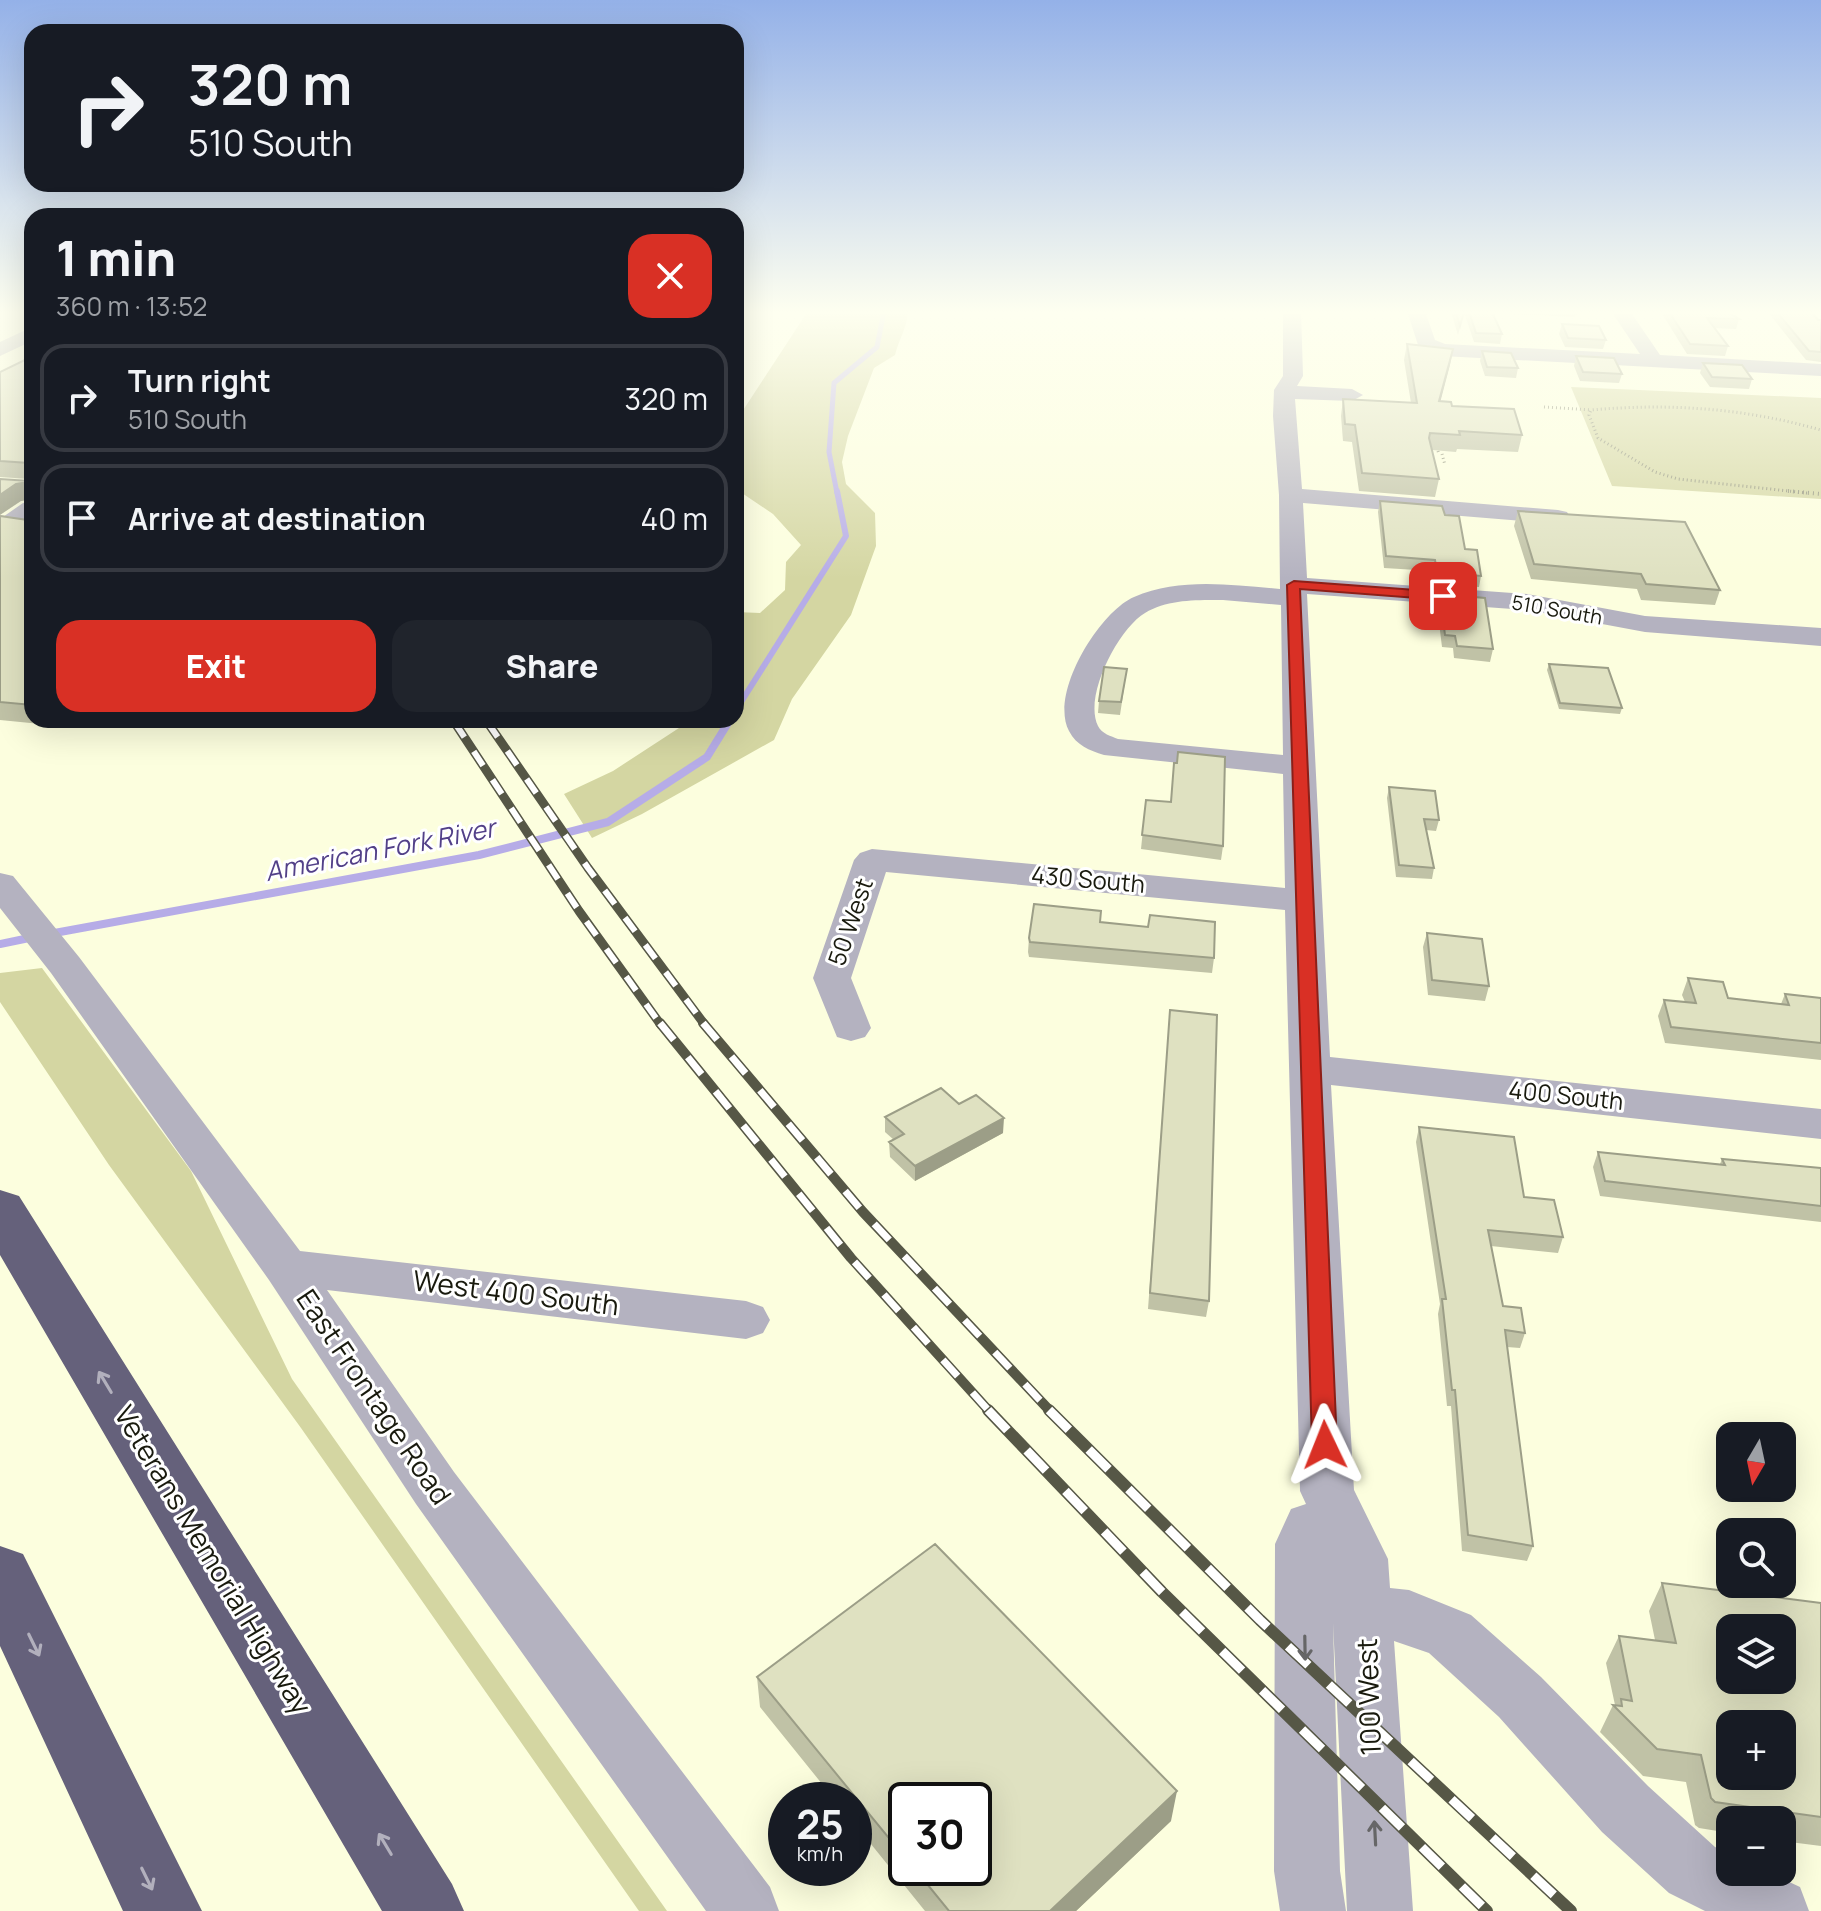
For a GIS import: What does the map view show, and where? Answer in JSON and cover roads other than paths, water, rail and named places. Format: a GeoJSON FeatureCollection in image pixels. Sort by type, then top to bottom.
{"type":"FeatureCollection","features":[{"type":"Feature","properties":{"kind":"highway","name":"Veterans Memorial Highway"},"geometry":{"type":"LineString","coordinates":[[0,1209],[425,1911]]}},
{"type":"Feature","properties":{"kind":"highway"},"geometry":{"type":"LineString","coordinates":[[0,1575],[163,1911]]}},
{"type":"Feature","properties":{"kind":"street","name":"100 West"},"geometry":{"type":"LineString","coordinates":[[1285,400],[1291,495],[1311,1069],[1319,1509],[1303,1544],[1307,1871],[1313,1911]]}},
{"type":"Feature","properties":{"kind":"street"},"geometry":{"type":"LineString","coordinates":[[1291,495],[1558,517]]}},
{"type":"Feature","properties":{"kind":"street"},"geometry":{"type":"LineString","coordinates":[[24,500],[9,524],[24,525]]}},
{"type":"Feature","properties":{"kind":"street"},"geometry":{"type":"LineString","coordinates":[[0,542],[24,544]]}},
{"type":"Feature","properties":{"kind":"street","name":"510 South"},"geometry":{"type":"LineString","coordinates":[[1299,766],[1115,748],[1096,742],[1084,731],[1080,717],[1086,678],[1115,623],[1132,608],[1153,599],[1183,593],[1294,591],[1527,602],[1645,624],[1821,637]]}},
{"type":"Feature","properties":{"kind":"street","name":"430 South"},"geometry":{"type":"LineString","coordinates":[[872,860],[1303,901]]}},
{"type":"Feature","properties":{"kind":"street","name":"50 West"},"geometry":{"type":"LineString","coordinates":[[851,1028],[832,978],[872,860]]}},
{"type":"Feature","properties":{"kind":"street","name":"East Frontage Road"},"geometry":{"type":"LineString","coordinates":[[0,884],[65,965],[286,1267],[435,1488],[746,1911]]}},
{"type":"Feature","properties":{"kind":"street","name":"400 South"},"geometry":{"type":"LineString","coordinates":[[1311,1069],[1821,1124]]}},
{"type":"Feature","properties":{"kind":"street","name":"West 400 South"},"geometry":{"type":"LineString","coordinates":[[286,1267],[746,1320]]}},
{"type":"Feature","properties":{"kind":"street","name":"100 West"},"geometry":{"type":"LineString","coordinates":[[1319,1509],[1360,1559],[1380,1911]]}},
{"type":"Feature","properties":{"kind":"street"},"geometry":{"type":"LineString","coordinates":[[1365,1610],[1409,1617],[1450,1634],[1520,1697],[1625,1809],[1692,1870],[1776,1911]]}},
{"type":"Feature","properties":{"kind":"waterway","name":"American Fork River"},"geometry":{"type":"LineString","coordinates":[[833,400],[829,452],[837,493]]}},
{"type":"Feature","properties":{"kind":"waterway","name":"American Fork River"},"geometry":{"type":"LineString","coordinates":[[744,697],[846,536],[837,491]]}},
{"type":"Feature","properties":{"kind":"waterway","name":"American Fork River"},"geometry":{"type":"LineString","coordinates":[[49,934],[479,855],[608,822],[707,757],[725,728]]}},
{"type":"Feature","properties":{"kind":"waterway","name":"American Fork River"},"geometry":{"type":"LineString","coordinates":[[0,944],[34,937]]}},
{"type":"Feature","properties":{"kind":"railway"},"geometry":{"type":"LineString","coordinates":[[458,728],[579,911],[661,1025]]}},
{"type":"Feature","properties":{"kind":"railway"},"geometry":{"type":"LineString","coordinates":[[491,728],[588,868],[705,1025]]}},
{"type":"Feature","properties":{"kind":"railway"},"geometry":{"type":"LineString","coordinates":[[660,1023],[851,1258],[990,1412]]}},
{"type":"Feature","properties":{"kind":"railway"},"geometry":{"type":"LineString","coordinates":[[703,1023],[863,1212],[1051,1412]]}},
{"type":"Feature","properties":{"kind":"railway"},"geometry":{"type":"LineString","coordinates":[[988,1410],[1162,1592],[1487,1911]]}},
{"type":"Feature","properties":{"kind":"railway"},"geometry":{"type":"LineString","coordinates":[[1051,1412],[1260,1620],[1571,1911]]}}]}
